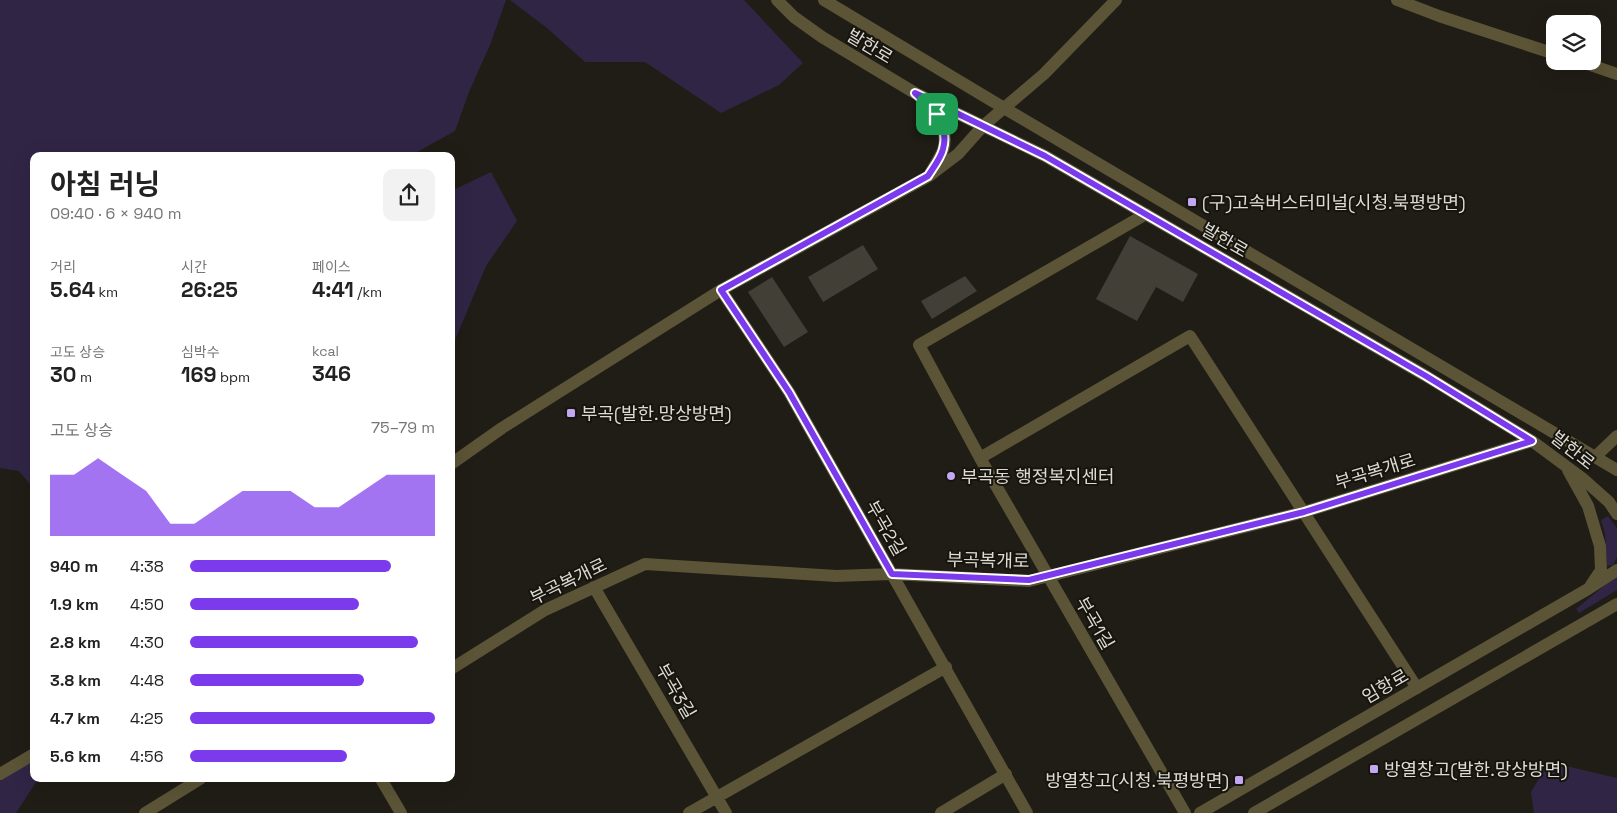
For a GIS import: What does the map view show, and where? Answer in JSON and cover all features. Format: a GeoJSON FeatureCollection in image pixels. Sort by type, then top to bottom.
{"type":"FeatureCollection","features":[{"type":"Feature","properties":{"kind":"street","name":"발한로"},"geometry":{"type":"LineString","coordinates":[[777,0],[794,17],[822,37],[915,93],[1045,156],[1426,376],[1532,441],[1566,465],[1609,502],[1617,514]]}},
{"type":"Feature","properties":{"kind":"street","name":"발한로"},"geometry":{"type":"LineString","coordinates":[[824,0],[1617,470]]}},
{"type":"Feature","properties":{"kind":"street"},"geometry":{"type":"LineString","coordinates":[[455,461],[502,428],[721,290],[928,176],[958,154],[983,126],[1044,74],[1116,0]]}},
{"type":"Feature","properties":{"kind":"street"},"geometry":{"type":"LineString","coordinates":[[1397,0],[1439,16],[1546,51]]}},
{"type":"Feature","properties":{"kind":"street"},"geometry":{"type":"LineString","coordinates":[[1601,69],[1617,74]]}},
{"type":"Feature","properties":{"kind":"street"},"geometry":{"type":"LineString","coordinates":[[915,93],[937,114],[945,134],[943,149],[928,176]]}},
{"type":"Feature","properties":{"kind":"street","name":"부곡1길"},"geometry":{"type":"LineString","coordinates":[[1146,214],[919,345],[980,458],[1185,813]]}},
{"type":"Feature","properties":{"kind":"street","name":"부곡2길"},"geometry":{"type":"LineString","coordinates":[[721,290],[789,392],[1027,813]]}},
{"type":"Feature","properties":{"kind":"street"},"geometry":{"type":"LineString","coordinates":[[980,458],[1190,336],[1417,688]]}},
{"type":"Feature","properties":{"kind":"street"},"geometry":{"type":"LineString","coordinates":[[1595,457],[1617,436]]}},
{"type":"Feature","properties":{"kind":"street","name":"부곡복개로"},"geometry":{"type":"LineString","coordinates":[[455,666],[545,610],[645,564],[836,576],[892,574],[1029,580],[1304,512],[1532,441]]}},
{"type":"Feature","properties":{"kind":"street"},"geometry":{"type":"LineString","coordinates":[[1566,465],[1588,506],[1600,546],[1601,570],[1588,589]]}},
{"type":"Feature","properties":{"kind":"street","name":"임항로"},"geometry":{"type":"LineString","coordinates":[[1200,813],[1588,589],[1617,570]]}},
{"type":"Feature","properties":{"kind":"street","name":"부곡3길"},"geometry":{"type":"LineString","coordinates":[[594,587],[726,813]]}},
{"type":"Feature","properties":{"kind":"street"},"geometry":{"type":"LineString","coordinates":[[1254,813],[1617,604]]}},
{"type":"Feature","properties":{"kind":"street"},"geometry":{"type":"LineString","coordinates":[[689,813],[946,667]]}},
{"type":"Feature","properties":{"kind":"street"},"geometry":{"type":"LineString","coordinates":[[0,774],[30,756]]}},
{"type":"Feature","properties":{"kind":"street"},"geometry":{"type":"LineString","coordinates":[[941,813],[1006,774]]}},
{"type":"Feature","properties":{"kind":"street"},"geometry":{"type":"LineString","coordinates":[[145,813],[195,782]]}},
{"type":"Feature","properties":{"kind":"street"},"geometry":{"type":"LineString","coordinates":[[383,782],[401,813]]}},
{"type":"Feature","properties":{"kind":"shaded area"},"geometry":{"type":"Polygon","coordinates":[[[0,0],[506,0],[455,131],[417,152],[30,152],[30,484],[19,471],[0,468],[0,0]]]}},
{"type":"Feature","properties":{"kind":"shaded area"},"geometry":{"type":"Polygon","coordinates":[[[510,0],[744,0],[803,63],[779,85],[721,113],[645,62],[585,62],[547,28],[510,0]]]}},
{"type":"Feature","properties":{"kind":"shaded area"},"geometry":{"type":"Polygon","coordinates":[[[491,172],[517,221],[486,266],[455,340],[455,189],[491,172]]]}},
{"type":"Feature","properties":{"kind":"shaded area"},"geometry":{"type":"Polygon","coordinates":[[[1608,516],[1617,528],[1617,557],[1613,565],[1607,566],[1605,533],[1601,520],[1608,516]]]}},
{"type":"Feature","properties":{"kind":"shaded area"},"geometry":{"type":"Polygon","coordinates":[[[1617,575],[1617,590],[1579,613],[1576,609],[1617,575]]]}},
{"type":"Feature","properties":{"kind":"shaded area"},"geometry":{"type":"Polygon","coordinates":[[[30,756],[30,782],[36,782],[16,813],[0,813],[0,774],[30,756]]]}},
{"type":"Feature","properties":{"kind":"shaded area"},"geometry":{"type":"Polygon","coordinates":[[[1549,762],[1617,778],[1617,813],[1534,813],[1531,792],[1549,762]]]}},
{"type":"Feature","properties":{"kind":"building"},"geometry":{"type":"Polygon","coordinates":[[[1130,236],[1198,274],[1183,302],[1156,287],[1137,321],[1096,299],[1130,236]]]}},
{"type":"Feature","properties":{"kind":"building"},"geometry":{"type":"Polygon","coordinates":[[[863,245],[878,269],[823,302],[808,277],[863,245]]]}},
{"type":"Feature","properties":{"kind":"building"},"geometry":{"type":"Polygon","coordinates":[[[965,276],[977,291],[932,319],[921,301],[965,276]]]}},
{"type":"Feature","properties":{"kind":"building"},"geometry":{"type":"Polygon","coordinates":[[[772,277],[808,332],[784,347],[748,292],[772,277]]]}},
{"type":"Feature","properties":{"kind":"place","name":"(구)고속버스터미널(시청.북평방면)"},"geometry":{"type":"Point","coordinates":[1192,202]}},
{"type":"Feature","properties":{"kind":"place","name":"부곡(발한.망상방면)"},"geometry":{"type":"Point","coordinates":[571,413]}},
{"type":"Feature","properties":{"kind":"place","name":"부곡동 행정복지센터"},"geometry":{"type":"Point","coordinates":[951,476]}},
{"type":"Feature","properties":{"kind":"place","name":"방열창고(발한.망상방면)"},"geometry":{"type":"Point","coordinates":[1374,769]}},
{"type":"Feature","properties":{"kind":"place","name":"방열창고(시청.북평방면)"},"geometry":{"type":"Point","coordinates":[1239,780]}},
{"type":"Feature","properties":{"kind":"route"},"geometry":{"type":"LineString","coordinates":[[915,93],[1045,156],[1426,376],[1532,441],[1304,512],[1029,580],[892,574],[789,392],[721,290],[928,176],[943,149],[945,134],[937,114],[915,93]]}}]}
